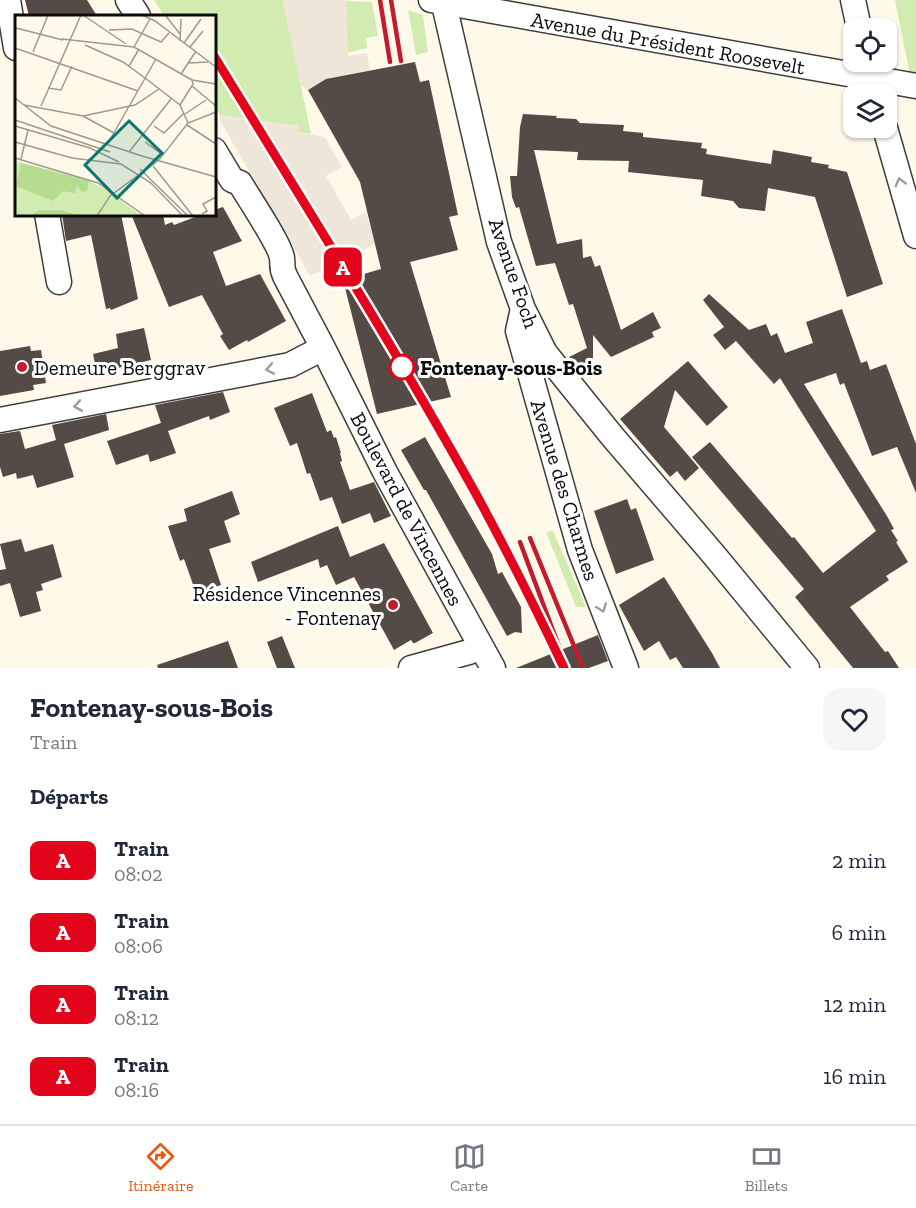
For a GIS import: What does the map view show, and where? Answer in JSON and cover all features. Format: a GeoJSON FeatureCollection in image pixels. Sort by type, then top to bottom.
{"type":"FeatureCollection","features":[{"type":"Feature","properties":{"kind":"street"},"geometry":{"type":"LineString","coordinates":[[8,0],[15,42]]}},
{"type":"Feature","properties":{"kind":"street"},"geometry":{"type":"LineString","coordinates":[[128,0],[137,15]]}},
{"type":"Feature","properties":{"kind":"street"},"geometry":{"type":"LineString","coordinates":[[853,0],[857,18]]}},
{"type":"Feature","properties":{"kind":"street","name":"Avenue du Président Roosevelt"},"geometry":{"type":"LineString","coordinates":[[439,1],[479,10],[916,86]]}},
{"type":"Feature","properties":{"kind":"street","name":"Avenue Foch"},"geometry":{"type":"LineString","coordinates":[[439,1],[499,242],[523,309],[545,353],[807,668]]}},
{"type":"Feature","properties":{"kind":"street"},"geometry":{"type":"LineString","coordinates":[[888,138],[916,236]]}},
{"type":"Feature","properties":{"kind":"street","name":"Boulevard de Vincennes"},"geometry":{"type":"LineString","coordinates":[[216,153],[232,180],[240,183],[271,237],[282,258],[281,267],[385,472],[493,668]]}},
{"type":"Feature","properties":{"kind":"street"},"geometry":{"type":"LineString","coordinates":[[47,216],[59,282]]}},
{"type":"Feature","properties":{"kind":"street","name":"Avenue des Charmes"},"geometry":{"type":"LineString","coordinates":[[523,309],[518,331],[580,550],[626,668]]}},
{"type":"Feature","properties":{"kind":"street"},"geometry":{"type":"LineString","coordinates":[[0,420],[290,365],[324,348]]}},
{"type":"Feature","properties":{"kind":"street"},"geometry":{"type":"LineString","coordinates":[[536,392],[547,382],[564,378]]}},
{"type":"Feature","properties":{"kind":"street"},"geometry":{"type":"LineString","coordinates":[[411,668],[481,647]]}},
{"type":"Feature","properties":{"kind":"green space"},"geometry":{"type":"Polygon","coordinates":[[[154,0],[283,0],[311,134],[299,132],[299,126],[220,115],[216,108],[216,15],[163,15],[154,0]]]}},
{"type":"Feature","properties":{"kind":"green space"},"geometry":{"type":"Polygon","coordinates":[[[895,0],[916,0],[916,105],[895,0]]]}},
{"type":"Feature","properties":{"kind":"green space"},"geometry":{"type":"Polygon","coordinates":[[[346,1],[372,2],[378,36],[366,38],[367,48],[347,53],[346,1]]]}},
{"type":"Feature","properties":{"kind":"green space"},"geometry":{"type":"Polygon","coordinates":[[[408,10],[423,15],[428,52],[416,55],[408,10]]]}},
{"type":"Feature","properties":{"kind":"green space"},"geometry":{"type":"Polygon","coordinates":[[[553,531],[586,607],[576,607],[546,532],[553,531]]]}},
{"type":"Feature","properties":{"kind":"shaded area"},"geometry":{"type":"Polygon","coordinates":[[[283,0],[346,0],[348,56],[367,53],[370,70],[326,79],[308,90],[300,85],[283,0]]]}},
{"type":"Feature","properties":{"kind":"shaded area"},"geometry":{"type":"Polygon","coordinates":[[[220,115],[299,126],[299,132],[325,137],[342,167],[326,176],[351,220],[366,212],[375,244],[310,276],[231,140],[220,120],[220,115]]]}},
{"type":"Feature","properties":{"kind":"building"},"geometry":{"type":"Polygon","coordinates":[[[25,0],[87,0],[96,15],[29,15],[25,0]]]}},
{"type":"Feature","properties":{"kind":"building"},"geometry":{"type":"Polygon","coordinates":[[[415,62],[420,82],[429,80],[458,215],[449,217],[458,250],[410,262],[451,397],[377,414],[343,280],[381,269],[360,182],[308,90],[326,79],[415,62]]]}},
{"type":"Feature","properties":{"kind":"building"},"geometry":{"type":"Polygon","coordinates":[[[523,114],[576,119],[580,123],[624,125],[623,131],[643,133],[643,137],[702,143],[701,148],[707,149],[706,154],[771,164],[773,150],[812,157],[811,162],[829,165],[828,168],[847,172],[883,284],[847,297],[815,197],[768,188],[765,211],[739,208],[733,201],[701,196],[703,180],[628,172],[629,161],[577,160],[578,152],[534,150],[557,244],[582,239],[583,258],[591,256],[595,267],[600,265],[621,330],[653,312],[661,328],[652,332],[654,337],[611,357],[593,335],[593,375],[582,373],[569,357],[587,348],[573,304],[569,305],[555,263],[536,266],[519,207],[516,208],[512,197],[510,176],[517,176],[523,114]]]}},
{"type":"Feature","properties":{"kind":"building"},"geometry":{"type":"Polygon","coordinates":[[[223,207],[242,241],[213,252],[226,286],[260,274],[286,321],[229,350],[220,336],[223,334],[202,295],[169,307],[132,216],[163,216],[165,225],[172,222],[174,225],[198,216],[216,216],[216,209],[223,207]]]}},
{"type":"Feature","properties":{"kind":"building"},"geometry":{"type":"Polygon","coordinates":[[[62,216],[121,216],[138,299],[111,310],[106,309],[91,235],[66,241],[62,216]]]}},
{"type":"Feature","properties":{"kind":"building"},"geometry":{"type":"Polygon","coordinates":[[[709,294],[749,330],[766,324],[771,336],[777,333],[785,353],[813,343],[806,322],[842,309],[861,363],[867,361],[870,370],[886,364],[916,444],[916,493],[897,447],[872,456],[844,383],[840,385],[836,373],[804,384],[887,516],[894,529],[891,530],[898,541],[896,542],[908,562],[886,576],[889,580],[850,607],[885,652],[888,651],[899,668],[853,668],[795,597],[804,589],[692,457],[710,442],[823,573],[876,531],[780,378],[774,384],[736,341],[725,350],[713,335],[724,327],[703,300],[709,294]]]}},
{"type":"Feature","properties":{"kind":"building"},"geometry":{"type":"Polygon","coordinates":[[[144,328],[151,360],[97,373],[93,354],[118,348],[116,334],[144,328]]]}},
{"type":"Feature","properties":{"kind":"building","name":"Demeure Berggrav"},"geometry":{"type":"Polygon","coordinates":[[[30,346],[31,351],[41,350],[46,383],[33,385],[34,390],[0,396],[0,351],[30,346]]]}},
{"type":"Feature","properties":{"kind":"building"},"geometry":{"type":"Polygon","coordinates":[[[688,361],[728,407],[707,426],[675,390],[664,427],[699,468],[685,481],[677,471],[670,477],[620,419],[688,361]]]}},
{"type":"Feature","properties":{"kind":"building"},"geometry":{"type":"Polygon","coordinates":[[[223,392],[230,412],[210,420],[209,416],[168,431],[176,453],[150,462],[148,454],[116,465],[107,441],[161,423],[155,405],[223,392]]]}},
{"type":"Feature","properties":{"kind":"building"},"geometry":{"type":"Polygon","coordinates":[[[312,393],[327,432],[331,430],[334,438],[336,437],[341,453],[342,461],[340,462],[350,490],[374,482],[391,516],[374,523],[370,513],[342,524],[332,497],[320,501],[310,473],[307,474],[297,443],[290,446],[274,408],[312,393]]]}},
{"type":"Feature","properties":{"kind":"building"},"geometry":{"type":"Polygon","coordinates":[[[106,414],[109,430],[64,444],[74,477],[37,488],[33,475],[17,479],[16,473],[3,477],[0,467],[0,434],[20,431],[25,449],[56,440],[52,425],[106,414]]]}},
{"type":"Feature","properties":{"kind":"building"},"geometry":{"type":"Polygon","coordinates":[[[425,437],[492,554],[498,574],[502,572],[521,607],[522,633],[515,632],[507,636],[426,490],[401,450],[425,437]]]}},
{"type":"Feature","properties":{"kind":"building"},"geometry":{"type":"Polygon","coordinates":[[[232,491],[240,514],[224,521],[231,542],[209,549],[221,585],[196,593],[184,559],[180,561],[168,526],[187,521],[184,509],[232,491]]]}},
{"type":"Feature","properties":{"kind":"building"},"geometry":{"type":"Polygon","coordinates":[[[627,499],[631,510],[636,508],[654,560],[616,574],[594,511],[627,499]]]}},
{"type":"Feature","properties":{"kind":"building"},"geometry":{"type":"Polygon","coordinates":[[[338,526],[350,557],[384,543],[433,633],[415,643],[411,640],[394,650],[354,577],[336,585],[327,565],[320,568],[318,559],[258,582],[251,562],[338,526]]]}},
{"type":"Feature","properties":{"kind":"building"},"geometry":{"type":"Polygon","coordinates":[[[21,539],[25,552],[53,544],[62,577],[41,584],[43,590],[36,592],[41,611],[20,617],[10,583],[0,586],[0,570],[6,569],[0,544],[21,539]]]}},
{"type":"Feature","properties":{"kind":"building"},"geometry":{"type":"Polygon","coordinates":[[[664,577],[720,668],[683,668],[676,657],[670,660],[659,641],[644,651],[619,605],[664,577]]]}},
{"type":"Feature","properties":{"kind":"building"},"geometry":{"type":"Polygon","coordinates":[[[598,635],[608,661],[589,668],[516,668],[598,635]]]}},
{"type":"Feature","properties":{"kind":"building"},"geometry":{"type":"Polygon","coordinates":[[[282,636],[295,668],[277,668],[267,642],[282,636]]]}},
{"type":"Feature","properties":{"kind":"building"},"geometry":{"type":"Polygon","coordinates":[[[228,641],[238,668],[158,668],[157,665],[228,641]]]}},
{"type":"Feature","properties":{"kind":"railway"},"geometry":{"type":"LineString","coordinates":[[380,0],[390,62]]}},
{"type":"Feature","properties":{"kind":"railway"},"geometry":{"type":"LineString","coordinates":[[391,0],[401,61]]}},
{"type":"Feature","properties":{"kind":"railway"},"geometry":{"type":"LineString","coordinates":[[530,538],[583,668]]}},
{"type":"Feature","properties":{"kind":"railway"},"geometry":{"type":"LineString","coordinates":[[520,542],[567,668]]}},
{"type":"Feature","properties":{"kind":"train","name":"A"},"geometry":{"type":"LineString","coordinates":[[216,59],[304,201],[476,494],[564,668]]}},
{"type":"Feature","properties":{"kind":"place","name":"Demeure Berggrav"},"geometry":{"type":"Point","coordinates":[22,367]}},
{"type":"Feature","properties":{"kind":"place","name":"Fontenay-sous-Bois"},"geometry":{"type":"Point","coordinates":[402,367]}},
{"type":"Feature","properties":{"kind":"place","name":"Résidence Vincennes - Fontenay"},"geometry":{"type":"Point","coordinates":[393,605]}}]}
